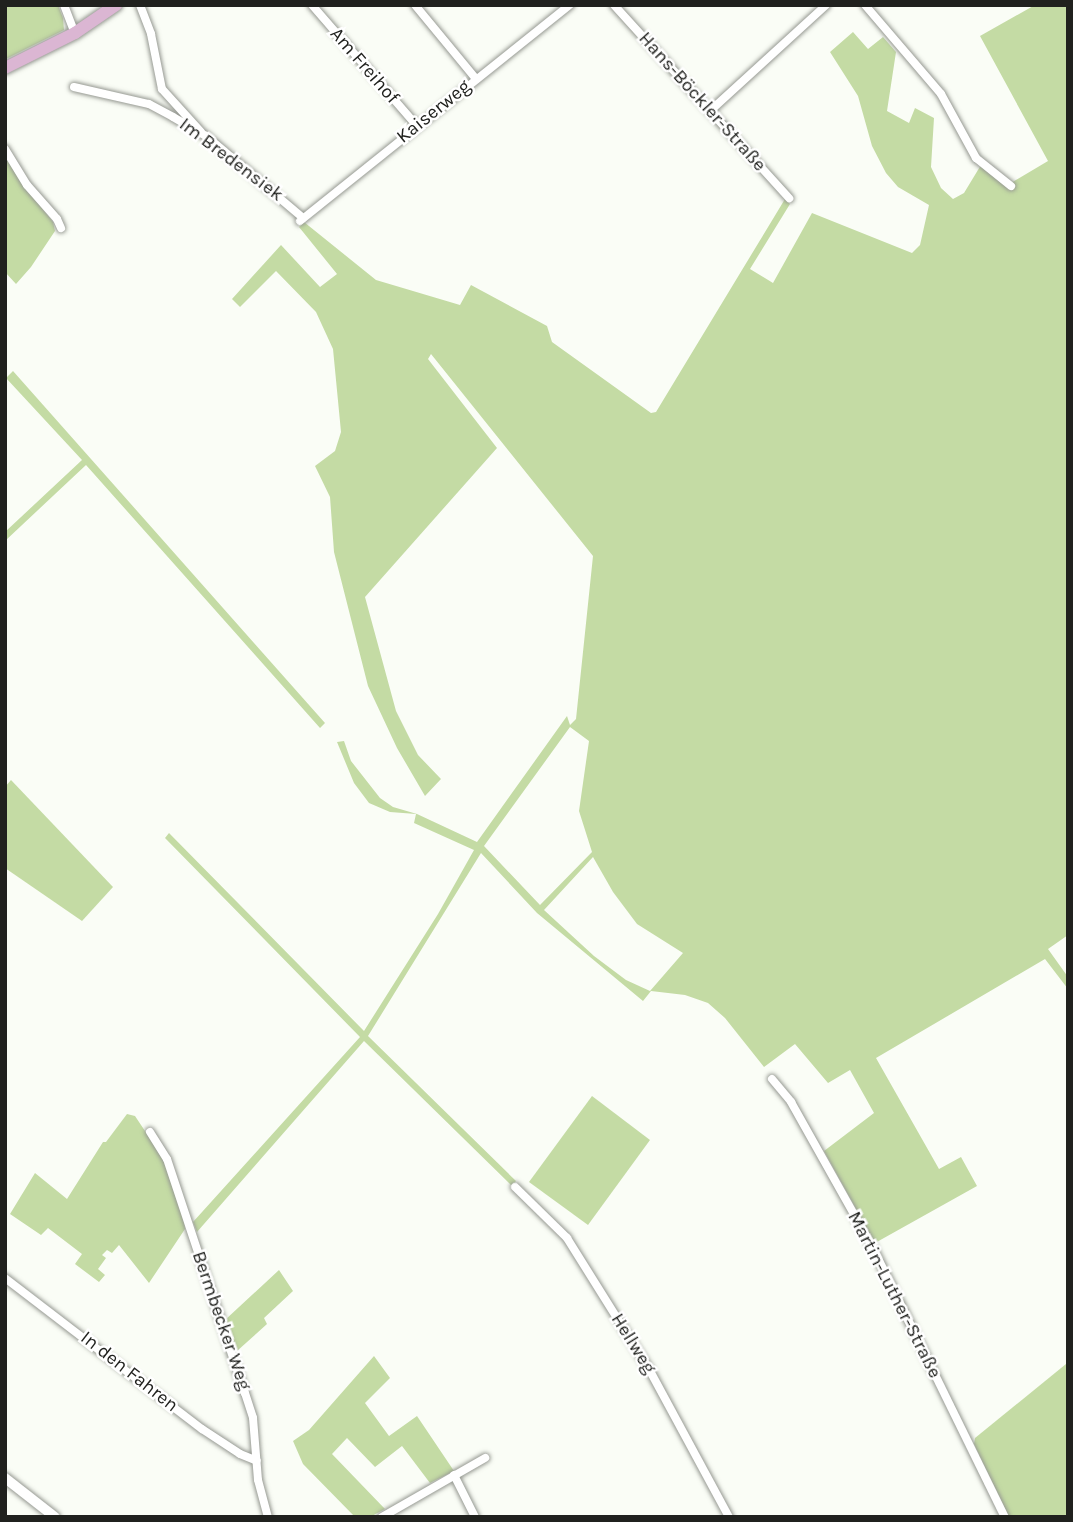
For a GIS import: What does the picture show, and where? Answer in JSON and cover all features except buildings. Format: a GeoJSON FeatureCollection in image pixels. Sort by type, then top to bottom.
{"type":"FeatureCollection","features":[{"type":"Feature","properties":{"kind":"main road"},"geometry":{"type":"LineString","coordinates":[[5,68],[75,33],[116,5]]}},
{"type":"Feature","properties":{"kind":"main road"},"geometry":{"type":"LineString","coordinates":[[5,1478],[55,1517]]}},
{"type":"Feature","properties":{"kind":"street"},"geometry":{"type":"LineString","coordinates":[[64,5],[75,33]]}},
{"type":"Feature","properties":{"kind":"street"},"geometry":{"type":"LineString","coordinates":[[140,5],[151,34],[162,89],[206,136]]}},
{"type":"Feature","properties":{"kind":"street","name":"Am Freihof"},"geometry":{"type":"LineString","coordinates":[[312,5],[416,126]]}},
{"type":"Feature","properties":{"kind":"street"},"geometry":{"type":"LineString","coordinates":[[415,5],[476,79]]}},
{"type":"Feature","properties":{"kind":"street","name":"Kaiserweg"},"geometry":{"type":"LineString","coordinates":[[301,220],[570,5]]}},
{"type":"Feature","properties":{"kind":"street","name":"Hans-Böckler-Straße"},"geometry":{"type":"LineString","coordinates":[[614,5],[789,198]]}},
{"type":"Feature","properties":{"kind":"street"},"geometry":{"type":"LineString","coordinates":[[710,111],[826,5]]}},
{"type":"Feature","properties":{"kind":"street"},"geometry":{"type":"LineString","coordinates":[[865,5],[941,93],[976,158],[1010,186]]}},
{"type":"Feature","properties":{"kind":"street","name":"Im Bredensiek"},"geometry":{"type":"LineString","coordinates":[[74,87],[149,104],[206,136],[301,220]]}},
{"type":"Feature","properties":{"kind":"street"},"geometry":{"type":"LineString","coordinates":[[5,149],[27,186],[61,228]]}},
{"type":"Feature","properties":{"kind":"street","name":"Martin-Luther-Straße"},"geometry":{"type":"LineString","coordinates":[[772,1079],[791,1102],[873,1248],[1005,1517]]}},
{"type":"Feature","properties":{"kind":"street","name":"Bermbecker Weg"},"geometry":{"type":"LineString","coordinates":[[150,1132],[167,1159],[253,1418],[257,1461],[268,1517]]}},
{"type":"Feature","properties":{"kind":"street","name":"Hellweg"},"geometry":{"type":"LineString","coordinates":[[515,1186],[567,1238],[649,1369],[729,1517]]}},
{"type":"Feature","properties":{"kind":"street","name":"In den Fahren"},"geometry":{"type":"LineString","coordinates":[[5,1278],[202,1429],[240,1454],[257,1461]]}},
{"type":"Feature","properties":{"kind":"street"},"geometry":{"type":"LineString","coordinates":[[382,1517],[485,1458]]}},
{"type":"Feature","properties":{"kind":"street"},"geometry":{"type":"LineString","coordinates":[[454,1475],[475,1517]]}},
{"type":"Feature","properties":{"kind":"green space"},"geometry":{"type":"Polygon","coordinates":[[[5,5],[58,5],[64,30],[6,59],[5,5]]]}},
{"type":"Feature","properties":{"kind":"green space"},"geometry":{"type":"Polygon","coordinates":[[[1035,5],[1068,5],[1068,935],[1048,949],[1068,977],[1068,989],[1045,959],[876,1058],[939,1169],[961,1157],[977,1186],[875,1243],[824,1151],[874,1113],[850,1070],[828,1083],[795,1044],[764,1067],[725,1018],[708,1003],[685,995],[651,991],[643,1001],[537,913],[481,853],[368,1036],[516,1181],[512,1186],[364,1041],[197,1232],[193,1222],[360,1037],[165,838],[169,833],[364,1031],[438,914],[474,850],[414,823],[416,814],[390,812],[369,803],[354,783],[337,742],[344,741],[351,761],[380,798],[393,807],[417,814],[477,842],[567,716],[570,725],[576,719],[593,556],[431,354],[428,359],[497,448],[365,597],[396,711],[418,755],[441,779],[425,796],[397,748],[368,686],[334,552],[330,497],[315,466],[335,451],[341,432],[333,349],[316,312],[276,271],[240,307],[232,299],[281,245],[320,287],[337,274],[299,227],[304,222],[376,280],[460,305],[471,285],[547,326],[552,342],[651,413],[656,412],[785,199],[790,204],[750,269],[773,283],[812,213],[912,253],[920,245],[929,205],[898,187],[886,173],[872,146],[858,96],[830,52],[853,32],[868,49],[883,37],[896,52],[887,111],[909,123],[915,108],[934,118],[931,167],[941,188],[953,199],[964,193],[981,165],[1006,186],[1048,161],[980,36],[1035,5]],[[570,727],[484,846],[540,905],[592,852],[579,811],[589,741],[570,727]],[[593,857],[544,910],[594,956],[626,980],[650,991],[683,953],[637,924],[613,892],[593,857]]]}},
{"type":"Feature","properties":{"kind":"green space"},"geometry":{"type":"Polygon","coordinates":[[[5,152],[25,187],[53,222],[55,231],[16,284],[5,272],[5,152]]]}},
{"type":"Feature","properties":{"kind":"green space"},"geometry":{"type":"Polygon","coordinates":[[[13,371],[325,723],[320,728],[86,465],[5,541],[5,532],[82,460],[6,378],[13,371]]]}},
{"type":"Feature","properties":{"kind":"green space"},"geometry":{"type":"Polygon","coordinates":[[[11,780],[113,887],[82,921],[5,868],[5,787],[11,780]]]}},
{"type":"Feature","properties":{"kind":"green space"},"geometry":{"type":"Polygon","coordinates":[[[592,1096],[650,1140],[588,1225],[529,1182],[592,1096]]]}},
{"type":"Feature","properties":{"kind":"green space"},"geometry":{"type":"Polygon","coordinates":[[[127,1114],[135,1116],[163,1158],[184,1217],[185,1229],[149,1283],[119,1245],[112,1253],[107,1250],[102,1255],[106,1258],[98,1269],[105,1275],[99,1282],[75,1264],[82,1254],[48,1228],[41,1235],[10,1214],[35,1173],[67,1199],[103,1142],[106,1142],[127,1114]]]}},
{"type":"Feature","properties":{"kind":"green space"},"geometry":{"type":"Polygon","coordinates":[[[279,1270],[293,1291],[264,1318],[267,1324],[237,1351],[225,1320],[279,1270]]]}},
{"type":"Feature","properties":{"kind":"green space"},"geometry":{"type":"Polygon","coordinates":[[[374,1356],[390,1378],[365,1403],[389,1436],[417,1416],[454,1471],[430,1483],[402,1446],[375,1467],[347,1438],[332,1454],[385,1509],[370,1517],[355,1517],[303,1464],[293,1441],[309,1430],[374,1356]]]}},
{"type":"Feature","properties":{"kind":"green space"},"geometry":{"type":"Polygon","coordinates":[[[1066,1364],[1068,1517],[1009,1517],[974,1444],[975,1438],[1066,1364]]]}}]}
